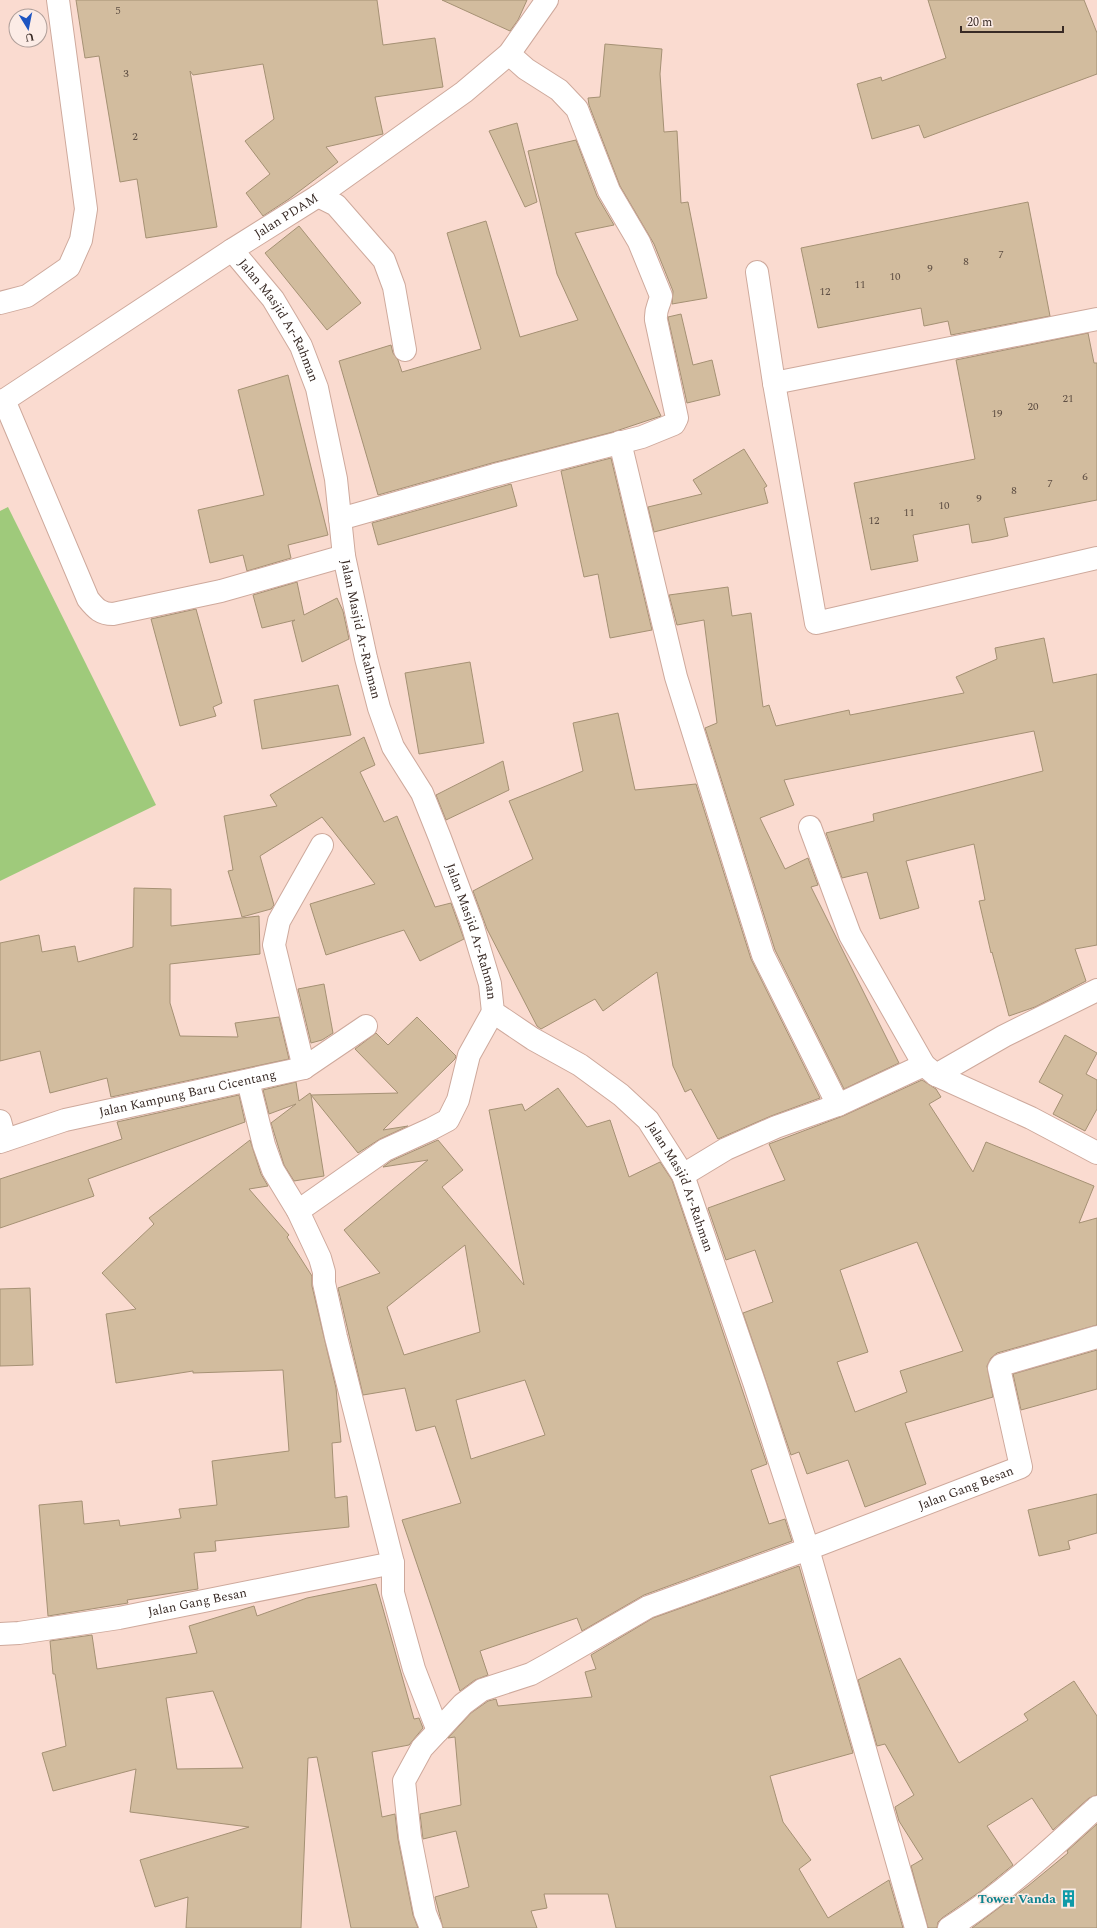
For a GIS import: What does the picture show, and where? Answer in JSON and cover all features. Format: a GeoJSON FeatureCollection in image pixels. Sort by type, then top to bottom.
{"type":"FeatureCollection","features":[{"type":"Feature","properties":{"kind":"street"},"geometry":{"type":"LineString","coordinates":[[0,303],[27,296],[69,267],[81,240],[86,209],[58,0]]}},
{"type":"Feature","properties":{"kind":"street","name":"Jalan PDAM"},"geometry":{"type":"LineString","coordinates":[[2,402],[232,250],[318,196],[464,92],[509,54],[547,0]]}},
{"type":"Feature","properties":{"kind":"street"},"geometry":{"type":"LineString","coordinates":[[340,519],[495,475],[642,437],[674,424],[677,418],[656,320],[655,309],[660,303],[660,291],[639,242],[608,191],[577,109],[559,90],[526,69],[509,54]]}},
{"type":"Feature","properties":{"kind":"street"},"geometry":{"type":"LineString","coordinates":[[318,196],[336,204],[384,260],[394,287],[405,350]]}},
{"type":"Feature","properties":{"kind":"street","name":"Jalan Masjid Ar-Rahman"},"geometry":{"type":"LineString","coordinates":[[232,250],[273,299],[301,346],[317,388],[336,479],[344,556],[366,658],[379,708],[393,747],[422,793],[440,838],[472,924],[490,984],[493,1012],[533,1039],[580,1065],[621,1095],[648,1120],[683,1175],[756,1385],[808,1549],[916,1928]]}},
{"type":"Feature","properties":{"kind":"street"},"geometry":{"type":"LineString","coordinates":[[757,272],[774,383],[816,623],[1097,558]]}},
{"type":"Feature","properties":{"kind":"street"},"geometry":{"type":"LineString","coordinates":[[774,383],[1097,320]]}},
{"type":"Feature","properties":{"kind":"street"},"geometry":{"type":"LineString","coordinates":[[2,402],[88,599],[96,609],[104,614],[113,614],[221,591],[344,556]]}},
{"type":"Feature","properties":{"kind":"street"},"geometry":{"type":"LineString","coordinates":[[620,442],[676,677],[763,955],[838,1105]]}},
{"type":"Feature","properties":{"kind":"street"},"geometry":{"type":"LineString","coordinates":[[810,827],[850,934],[930,1070],[1031,1118],[1097,1153]]}},
{"type":"Feature","properties":{"kind":"street"},"geometry":{"type":"LineString","coordinates":[[304,1068],[274,945],[279,921],[322,845]]}},
{"type":"Feature","properties":{"kind":"street"},"geometry":{"type":"LineString","coordinates":[[683,1175],[726,1148],[776,1127],[930,1070],[1004,1036],[1097,990]]}},
{"type":"Feature","properties":{"kind":"street"},"geometry":{"type":"LineString","coordinates":[[298,1211],[384,1150],[431,1130],[448,1120],[458,1100],[469,1055],[493,1012]]}},
{"type":"Feature","properties":{"kind":"street","name":"Jalan Kampung Baru Cicentang"},"geometry":{"type":"LineString","coordinates":[[2,1134],[304,1068],[366,1026]]}},
{"type":"Feature","properties":{"kind":"street"},"geometry":{"type":"LineString","coordinates":[[248,1081],[268,1157],[273,1170],[298,1211],[320,1258],[336,1337],[393,1563],[393,1593],[414,1669],[438,1731]]}},
{"type":"Feature","properties":{"kind":"street","name":"Jalan Gang Besan"},"geometry":{"type":"LineString","coordinates":[[808,1549],[1021,1467],[998,1368],[1001,1364],[1097,1337]]}},
{"type":"Feature","properties":{"kind":"street"},"geometry":{"type":"LineString","coordinates":[[431,1928],[425,1913],[410,1837],[404,1781],[422,1748],[463,1704],[482,1690],[531,1674],[648,1607],[808,1549]]}},
{"type":"Feature","properties":{"kind":"street","name":"Jalan Gang Besan"},"geometry":{"type":"LineString","coordinates":[[0,1634],[19,1633],[119,1618],[393,1563]]}},
{"type":"Feature","properties":{"kind":"street"},"geometry":{"type":"LineString","coordinates":[[949,1928],[976,1911],[1026,1872],[1097,1807]]}},
{"type":"Feature","properties":{"kind":"green space"},"geometry":{"type":"Polygon","coordinates":[[[8,507],[156,805],[0,881],[0,511],[8,507]]]}},
{"type":"Feature","properties":{"kind":"building"},"geometry":{"type":"Polygon","coordinates":[[[76,0],[377,0],[383,45],[435,38],[443,87],[375,97],[383,134],[326,147],[338,162],[289,199],[263,216],[246,193],[270,174],[245,141],[274,119],[263,64],[193,75],[190,71],[217,227],[146,238],[137,179],[120,182],[99,56],[85,58],[76,0]]]}},
{"type":"Feature","properties":{"kind":"building"},"geometry":{"type":"Polygon","coordinates":[[[442,0],[527,0],[518,20],[510,31],[442,0]]]}},
{"type":"Feature","properties":{"kind":"building"},"geometry":{"type":"Polygon","coordinates":[[[928,0],[1084,0],[1097,33],[1097,74],[924,138],[919,125],[872,139],[857,84],[881,77],[882,81],[946,58],[928,0]]]}},
{"type":"Feature","properties":{"kind":"building"},"geometry":{"type":"Polygon","coordinates":[[[605,44],[662,49],[660,74],[664,132],[677,131],[681,203],[688,202],[707,298],[672,304],[673,291],[654,244],[620,186],[589,105],[588,98],[600,97],[605,44]]]}},
{"type":"Feature","properties":{"kind":"building"},"geometry":{"type":"Polygon","coordinates":[[[517,123],[537,202],[525,207],[489,131],[517,123]]]}},
{"type":"Feature","properties":{"kind":"building"},"geometry":{"type":"Polygon","coordinates":[[[576,140],[597,196],[614,225],[575,233],[661,416],[613,432],[492,463],[378,495],[339,361],[391,345],[402,372],[481,349],[447,233],[486,221],[520,337],[578,320],[557,274],[528,151],[576,140]]]}},
{"type":"Feature","properties":{"kind":"building"},"geometry":{"type":"Polygon","coordinates":[[[1028,202],[1050,316],[951,335],[948,321],[924,326],[921,308],[818,328],[801,248],[1028,202]]]}},
{"type":"Feature","properties":{"kind":"building"},"geometry":{"type":"Polygon","coordinates":[[[299,226],[361,303],[327,330],[265,253],[299,226]]]}},
{"type":"Feature","properties":{"kind":"building"},"geometry":{"type":"Polygon","coordinates":[[[681,314],[693,365],[712,360],[720,395],[687,403],[668,318],[681,314]]]}},
{"type":"Feature","properties":{"kind":"building"},"geometry":{"type":"Polygon","coordinates":[[[1088,333],[1094,363],[1097,363],[1097,500],[1004,518],[1008,536],[990,540],[972,543],[969,524],[913,535],[918,561],[871,570],[854,483],[975,459],[956,360],[1088,333]]]}},
{"type":"Feature","properties":{"kind":"building"},"geometry":{"type":"Polygon","coordinates":[[[288,375],[328,535],[288,545],[291,558],[247,571],[243,555],[210,563],[198,510],[264,495],[238,390],[288,375]]]}},
{"type":"Feature","properties":{"kind":"building"},"geometry":{"type":"Polygon","coordinates":[[[744,449],[767,486],[764,488],[768,503],[654,532],[648,507],[702,494],[693,480],[744,449]]]}},
{"type":"Feature","properties":{"kind":"building"},"geometry":{"type":"Polygon","coordinates":[[[611,458],[652,630],[610,638],[598,574],[584,577],[561,471],[611,458]]]}},
{"type":"Feature","properties":{"kind":"building"},"geometry":{"type":"Polygon","coordinates":[[[511,484],[517,506],[378,545],[372,523],[511,484]]]}},
{"type":"Feature","properties":{"kind":"building"},"geometry":{"type":"Polygon","coordinates":[[[297,582],[304,615],[337,598],[343,611],[349,639],[302,662],[292,622],[295,620],[262,628],[253,595],[297,582]]]}},
{"type":"Feature","properties":{"kind":"building"},"geometry":{"type":"Polygon","coordinates":[[[728,587],[732,616],[751,613],[763,707],[769,705],[776,726],[849,710],[850,715],[964,693],[956,677],[997,659],[995,648],[1044,638],[1053,683],[1097,674],[1097,945],[1075,949],[1086,981],[1035,1007],[1009,1016],[992,952],[991,953],[979,901],[985,900],[974,844],[906,861],[919,908],[880,919],[867,872],[842,878],[826,833],[874,821],[873,814],[1043,771],[1034,731],[784,780],[794,805],[760,818],[785,869],[808,858],[818,885],[811,887],[899,1063],[844,1089],[775,950],[705,728],[717,723],[704,620],[677,625],[669,595],[728,587]]]}},
{"type":"Feature","properties":{"kind":"building"},"geometry":{"type":"Polygon","coordinates":[[[196,609],[222,703],[213,707],[216,716],[180,726],[151,619],[196,609]]]}},
{"type":"Feature","properties":{"kind":"building"},"geometry":{"type":"Polygon","coordinates":[[[470,662],[484,743],[419,754],[405,673],[470,662]]]}},
{"type":"Feature","properties":{"kind":"building"},"geometry":{"type":"Polygon","coordinates":[[[338,685],[351,735],[262,749],[254,700],[338,685]]]}},
{"type":"Feature","properties":{"kind":"building"},"geometry":{"type":"Polygon","coordinates":[[[618,713],[635,790],[696,784],[751,959],[820,1098],[771,1116],[718,1139],[691,1089],[685,1092],[673,1066],[657,972],[603,1011],[595,999],[541,1029],[537,1026],[487,929],[473,891],[533,859],[509,801],[583,771],[573,723],[618,713]]]}},
{"type":"Feature","properties":{"kind":"building"},"geometry":{"type":"Polygon","coordinates":[[[364,737],[375,765],[360,772],[384,822],[397,816],[435,907],[451,903],[464,939],[420,961],[404,930],[326,955],[310,904],[375,884],[322,817],[260,856],[274,905],[271,909],[242,917],[228,871],[233,870],[224,816],[277,806],[270,795],[364,737]]]}},
{"type":"Feature","properties":{"kind":"building"},"geometry":{"type":"Polygon","coordinates":[[[503,761],[509,790],[446,820],[436,795],[503,761]]]}},
{"type":"Feature","properties":{"kind":"building"},"geometry":{"type":"Polygon","coordinates":[[[134,888],[171,889],[171,926],[259,916],[260,954],[170,964],[170,1003],[180,1036],[238,1037],[235,1023],[279,1017],[289,1059],[111,1097],[107,1078],[50,1093],[40,1051],[0,1061],[0,943],[39,935],[42,952],[75,946],[78,962],[133,947],[134,888]]]}},
{"type":"Feature","properties":{"kind":"building"},"geometry":{"type":"Polygon","coordinates":[[[324,984],[333,1033],[322,1040],[311,1043],[298,989],[324,984]]]}},
{"type":"Feature","properties":{"kind":"building"},"geometry":{"type":"Polygon","coordinates":[[[417,1017],[456,1056],[455,1059],[383,1130],[408,1126],[380,1139],[358,1153],[311,1095],[398,1093],[355,1049],[376,1033],[388,1045],[417,1017]]]}},
{"type":"Feature","properties":{"kind":"building"},"geometry":{"type":"Polygon","coordinates":[[[1065,1035],[1097,1053],[1086,1074],[1097,1080],[1097,1109],[1085,1131],[1053,1114],[1063,1095],[1039,1082],[1065,1035]]]}},
{"type":"Feature","properties":{"kind":"building"},"geometry":{"type":"Polygon","coordinates":[[[922,1080],[936,1089],[941,1097],[929,1104],[973,1172],[986,1142],[1094,1186],[1079,1223],[1097,1218],[1097,1325],[997,1353],[991,1358],[987,1366],[993,1397],[905,1423],[926,1484],[865,1507],[848,1460],[807,1474],[799,1452],[791,1455],[743,1313],[773,1302],[755,1250],[726,1260],[708,1208],[785,1180],[769,1144],[843,1116],[922,1080]],[[917,1242],[840,1270],[868,1352],[837,1362],[855,1412],[907,1392],[900,1371],[963,1351],[917,1242]]]}},
{"type":"Feature","properties":{"kind":"building"},"geometry":{"type":"Polygon","coordinates":[[[296,1082],[299,1101],[310,1093],[324,1176],[294,1181],[284,1165],[271,1123],[296,1104],[269,1114],[263,1090],[296,1082]]]}},
{"type":"Feature","properties":{"kind":"building"},"geometry":{"type":"Polygon","coordinates":[[[558,1088],[587,1127],[610,1120],[629,1177],[660,1162],[672,1180],[767,1464],[751,1470],[769,1524],[785,1519],[792,1541],[644,1595],[582,1631],[577,1618],[480,1651],[488,1675],[475,1680],[460,1691],[402,1520],[461,1503],[435,1426],[416,1431],[405,1388],[363,1395],[338,1288],[380,1273],[344,1230],[428,1160],[383,1167],[391,1161],[438,1140],[463,1170],[442,1187],[524,1285],[489,1110],[522,1104],[525,1111],[558,1088]],[[465,1245],[387,1307],[404,1355],[480,1332],[465,1245]],[[525,1380],[456,1400],[471,1459],[545,1435],[525,1380]]]}},
{"type":"Feature","properties":{"kind":"building"},"geometry":{"type":"Polygon","coordinates":[[[239,1095],[245,1122],[88,1179],[94,1196],[0,1228],[0,1179],[122,1139],[117,1122],[239,1095]]]}},
{"type":"Feature","properties":{"kind":"building"},"geometry":{"type":"Polygon","coordinates":[[[250,1140],[261,1174],[268,1186],[249,1189],[289,1235],[287,1237],[312,1276],[312,1286],[336,1388],[341,1442],[332,1443],[335,1498],[347,1496],[349,1527],[215,1541],[216,1551],[194,1553],[198,1589],[127,1600],[128,1603],[48,1616],[39,1505],[82,1501],[84,1524],[119,1520],[120,1526],[181,1518],[179,1509],[217,1505],[212,1461],[289,1451],[283,1370],[193,1373],[193,1371],[116,1383],[106,1314],[136,1309],[102,1273],[154,1224],[149,1218],[250,1140]]]}},
{"type":"Feature","properties":{"kind":"building"},"geometry":{"type":"Polygon","coordinates":[[[30,1288],[33,1365],[0,1366],[0,1289],[30,1288]]]}},
{"type":"Feature","properties":{"kind":"building"},"geometry":{"type":"Polygon","coordinates":[[[1097,1350],[1097,1389],[1021,1410],[1013,1374],[1097,1350]]]}},
{"type":"Feature","properties":{"kind":"building"},"geometry":{"type":"Polygon","coordinates":[[[1097,1494],[1097,1533],[1068,1541],[1070,1549],[1039,1556],[1028,1510],[1097,1494]]]}},
{"type":"Feature","properties":{"kind":"building"},"geometry":{"type":"Polygon","coordinates":[[[799,1566],[853,1753],[770,1776],[783,1822],[811,1860],[799,1869],[828,1918],[889,1880],[903,1928],[616,1928],[608,1894],[544,1894],[547,1908],[531,1911],[537,1928],[443,1928],[435,1897],[469,1887],[456,1831],[423,1839],[420,1814],[461,1805],[455,1737],[448,1738],[471,1713],[488,1701],[496,1699],[498,1706],[592,1697],[585,1672],[596,1669],[591,1655],[653,1618],[799,1566]]]}},
{"type":"Feature","properties":{"kind":"building"},"geometry":{"type":"Polygon","coordinates":[[[376,1584],[414,1719],[419,1718],[423,1728],[409,1745],[372,1752],[382,1817],[395,1814],[398,1839],[413,1915],[418,1928],[351,1928],[317,1757],[308,1758],[301,1928],[186,1928],[188,1897],[155,1907],[140,1860],[249,1827],[130,1812],[136,1769],[53,1791],[42,1753],[66,1746],[55,1674],[53,1674],[50,1641],[92,1635],[97,1669],[197,1653],[189,1626],[254,1606],[257,1616],[307,1598],[376,1584]],[[213,1691],[166,1698],[177,1769],[243,1768],[213,1691]]]}},
{"type":"Feature","properties":{"kind":"building"},"geometry":{"type":"Polygon","coordinates":[[[900,1658],[959,1763],[1028,1720],[1024,1714],[1074,1681],[1097,1716],[1097,1795],[1089,1798],[1053,1830],[1032,1798],[987,1826],[1013,1865],[981,1891],[942,1918],[938,1922],[937,1928],[928,1928],[911,1866],[923,1859],[899,1821],[895,1807],[914,1795],[885,1744],[877,1746],[858,1680],[900,1658]]]}},
{"type":"Feature","properties":{"kind":"building"},"geometry":{"type":"Polygon","coordinates":[[[1097,1824],[1097,1928],[972,1928],[1028,1886],[1068,1853],[1067,1851],[1097,1824]]]}},
{"type":"Feature","properties":{"kind":"place","name":"Tower Vanda"},"geometry":{"type":"Point","coordinates":[1069,1899]}}]}
